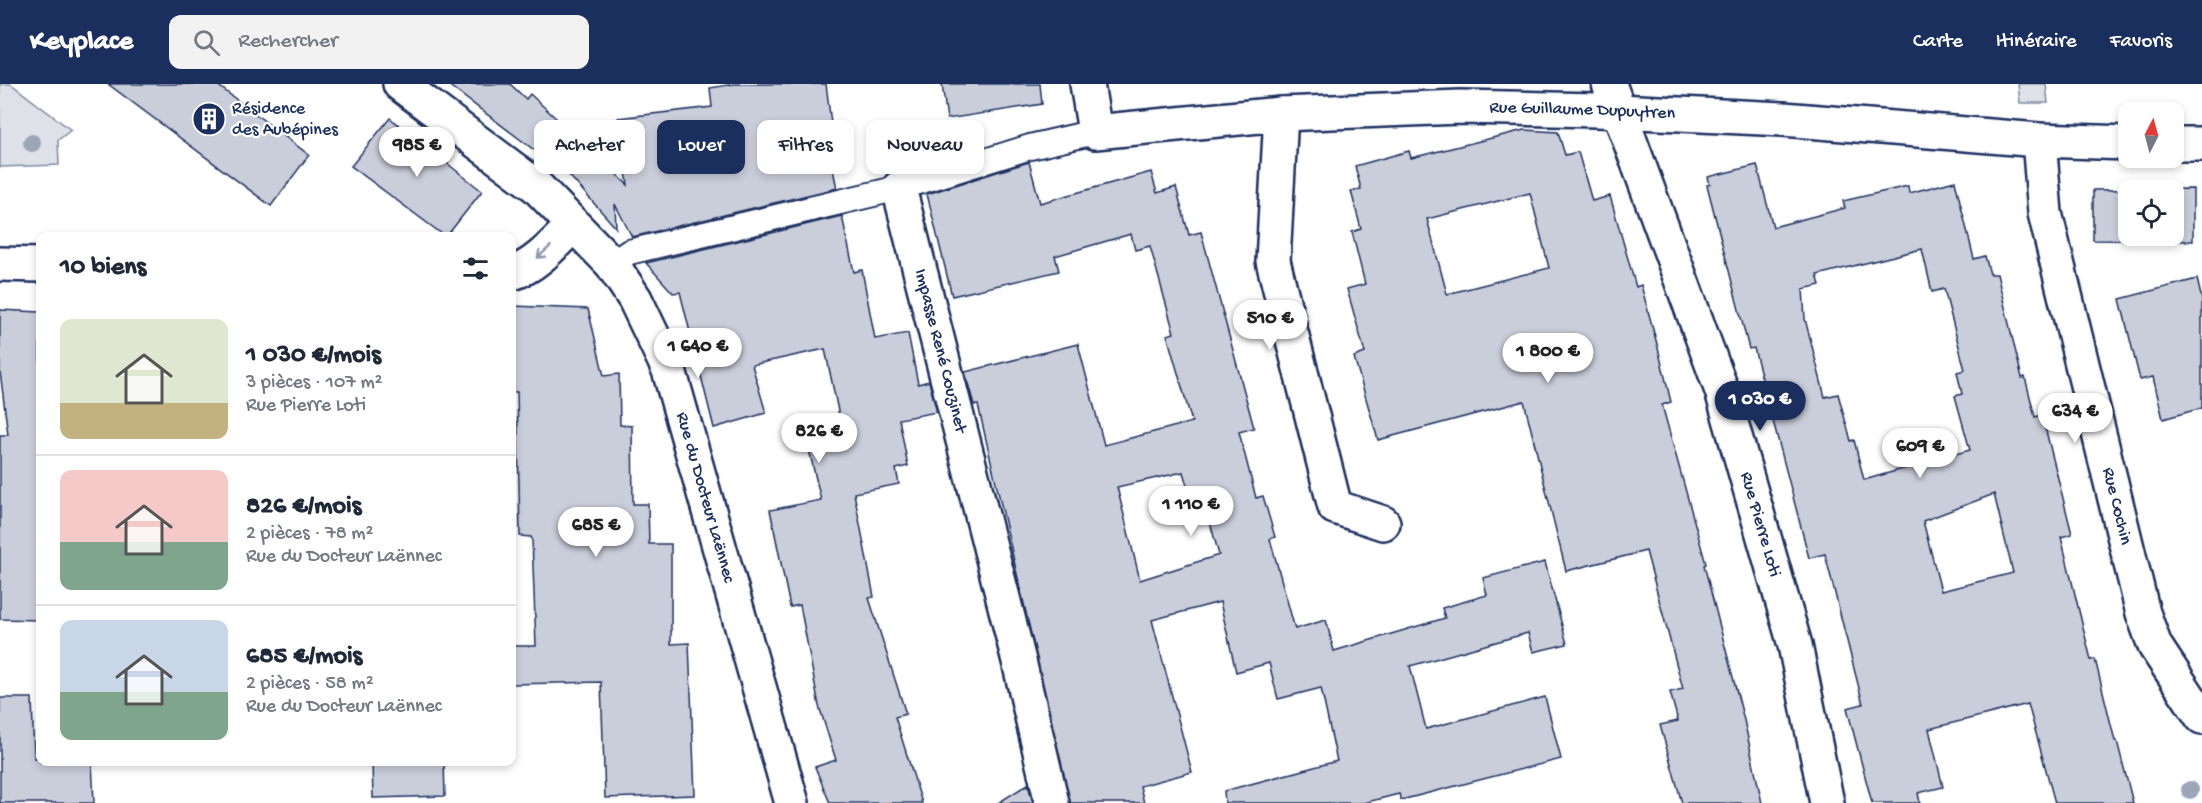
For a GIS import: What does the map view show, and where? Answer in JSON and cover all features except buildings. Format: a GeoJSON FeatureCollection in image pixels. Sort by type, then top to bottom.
{"type":"FeatureCollection","features":[{"type":"Feature","properties":{"kind":"street","name":"Rue du Docteur Laënnec"},"geometry":{"type":"LineString","coordinates":[[400,84],[536,186],[612,264],[635,299],[669,370],[792,803]]}},
{"type":"Feature","properties":{"kind":"street"},"geometry":{"type":"LineString","coordinates":[[1087,84],[1095,132]]}},
{"type":"Feature","properties":{"kind":"street","name":"Rue Guillaume Dupuytren"},"geometry":{"type":"LineString","coordinates":[[1095,132],[1281,114],[1614,98],[1783,119],[2039,140],[2118,143]]}},
{"type":"Feature","properties":{"kind":"street","name":"Rue Pierre Loti"},"geometry":{"type":"LineString","coordinates":[[1614,98],[1722,391],[1795,645],[1827,803]]}},
{"type":"Feature","properties":{"kind":"street"},"geometry":{"type":"LineString","coordinates":[[1281,114],[1273,261],[1335,507],[1383,523]]}},
{"type":"Feature","properties":{"kind":"street","name":"Rue Cochin"},"geometry":{"type":"LineString","coordinates":[[2039,140],[2045,213],[2143,613],[2155,646],[2202,717]]}},
{"type":"Feature","properties":{"kind":"street"},"geometry":{"type":"LineString","coordinates":[[2184,144],[2202,144]]}},
{"type":"Feature","properties":{"kind":"street","name":"Impasse René Couzinet"},"geometry":{"type":"LineString","coordinates":[[899,188],[1013,638],[1052,803]]}},
{"type":"Feature","properties":{"kind":"street"},"geometry":{"type":"LineString","coordinates":[[516,272],[533,262],[573,225]]}},
{"type":"Feature","properties":{"kind":"street"},"geometry":{"type":"LineString","coordinates":[[0,264],[36,265]]}},
{"type":"Feature","properties":{"kind":"lane","name":"Rue Guillaume Dupuytren"},"geometry":{"type":"LineString","coordinates":[[899,188],[1030,147],[1095,132]]}},
{"type":"Feature","properties":{"kind":"lane"},"geometry":{"type":"LineString","coordinates":[[612,264],[629,252],[899,188]]}},
{"type":"Feature","properties":{"kind":"shaded area"},"geometry":{"type":"Polygon","coordinates":[[[0,84],[11,84],[71,130],[58,140],[59,165],[0,167],[0,84]]]}},
{"type":"Feature","properties":{"kind":"shaded area"},"geometry":{"type":"Polygon","coordinates":[[[2018,84],[2046,84],[2048,103],[2020,103],[2018,84]]]}},
{"type":"Feature","properties":{"kind":"place","name":"Résidence des Aubépines"},"geometry":{"type":"Point","coordinates":[209,119]}}]}
